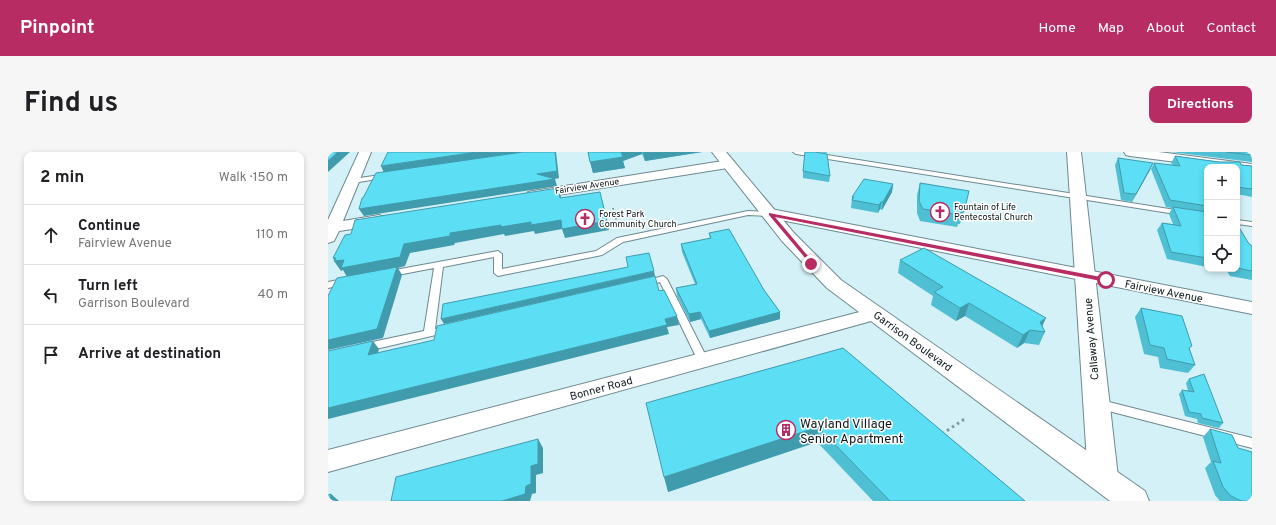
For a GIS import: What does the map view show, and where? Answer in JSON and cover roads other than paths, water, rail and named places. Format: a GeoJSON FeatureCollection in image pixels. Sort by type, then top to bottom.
{"type":"FeatureCollection","features":[{"type":"Feature","properties":{"kind":"main road","name":"Callaway Avenue"},"geometry":{"type":"LineString","coordinates":[[1074,152],[1103,477]]}},
{"type":"Feature","properties":{"kind":"main road","name":"Garrison Boulevard"},"geometry":{"type":"LineString","coordinates":[[724,158],[811,264],[834,284],[1103,477],[1134,501]]}},
{"type":"Feature","properties":{"kind":"street"},"geometry":{"type":"LineString","coordinates":[[330,231],[365,152]]}},
{"type":"Feature","properties":{"kind":"street"},"geometry":{"type":"LineString","coordinates":[[1130,152],[1252,168]]}},
{"type":"Feature","properties":{"kind":"street","name":"Fairview Avenue"},"geometry":{"type":"LineString","coordinates":[[516,198],[724,158]]}},
{"type":"Feature","properties":{"kind":"street","name":"Fairview Avenue"},"geometry":{"type":"LineString","coordinates":[[771,214],[1252,308]]}},
{"type":"Feature","properties":{"kind":"street"},"geometry":{"type":"LineString","coordinates":[[330,231],[394,218]]}},
{"type":"Feature","properties":{"kind":"street","name":"Bonner Road"},"geometry":{"type":"LineString","coordinates":[[328,461],[875,314]]}},
{"type":"Feature","properties":{"kind":"lane"},"geometry":{"type":"LineString","coordinates":[[796,152],[1204,217]]}},
{"type":"Feature","properties":{"kind":"lane"},"geometry":{"type":"LineString","coordinates":[[353,181],[392,175]]}},
{"type":"Feature","properties":{"kind":"lane"},"geometry":{"type":"LineString","coordinates":[[376,276],[498,254],[498,273],[599,253],[620,240],[627,238],[748,213],[771,214]]}},
{"type":"Feature","properties":{"kind":"lane"},"geometry":{"type":"LineString","coordinates":[[1240,222],[1252,224]]}},
{"type":"Feature","properties":{"kind":"lane"},"geometry":{"type":"LineString","coordinates":[[429,333],[439,264]]}},
{"type":"Feature","properties":{"kind":"lane"},"geometry":{"type":"LineString","coordinates":[[328,285],[360,279]]}},
{"type":"Feature","properties":{"kind":"lane"},"geometry":{"type":"LineString","coordinates":[[633,286],[663,279],[703,360]]}},
{"type":"Feature","properties":{"kind":"lane"},"geometry":{"type":"LineString","coordinates":[[351,351],[459,326]]}},
{"type":"Feature","properties":{"kind":"lane"},"geometry":{"type":"LineString","coordinates":[[1097,404],[1252,443]]}},
{"type":"Feature","properties":{"kind":"place","name":"Fountain of Life Pentecostal Church"},"geometry":{"type":"Point","coordinates":[940,212]}},
{"type":"Feature","properties":{"kind":"place","name":"Forest Park Community Church"},"geometry":{"type":"Point","coordinates":[585,219]}},
{"type":"Feature","properties":{"kind":"place","name":"Wayland Village Senior Apartment"},"geometry":{"type":"Point","coordinates":[786,430]}}]}
